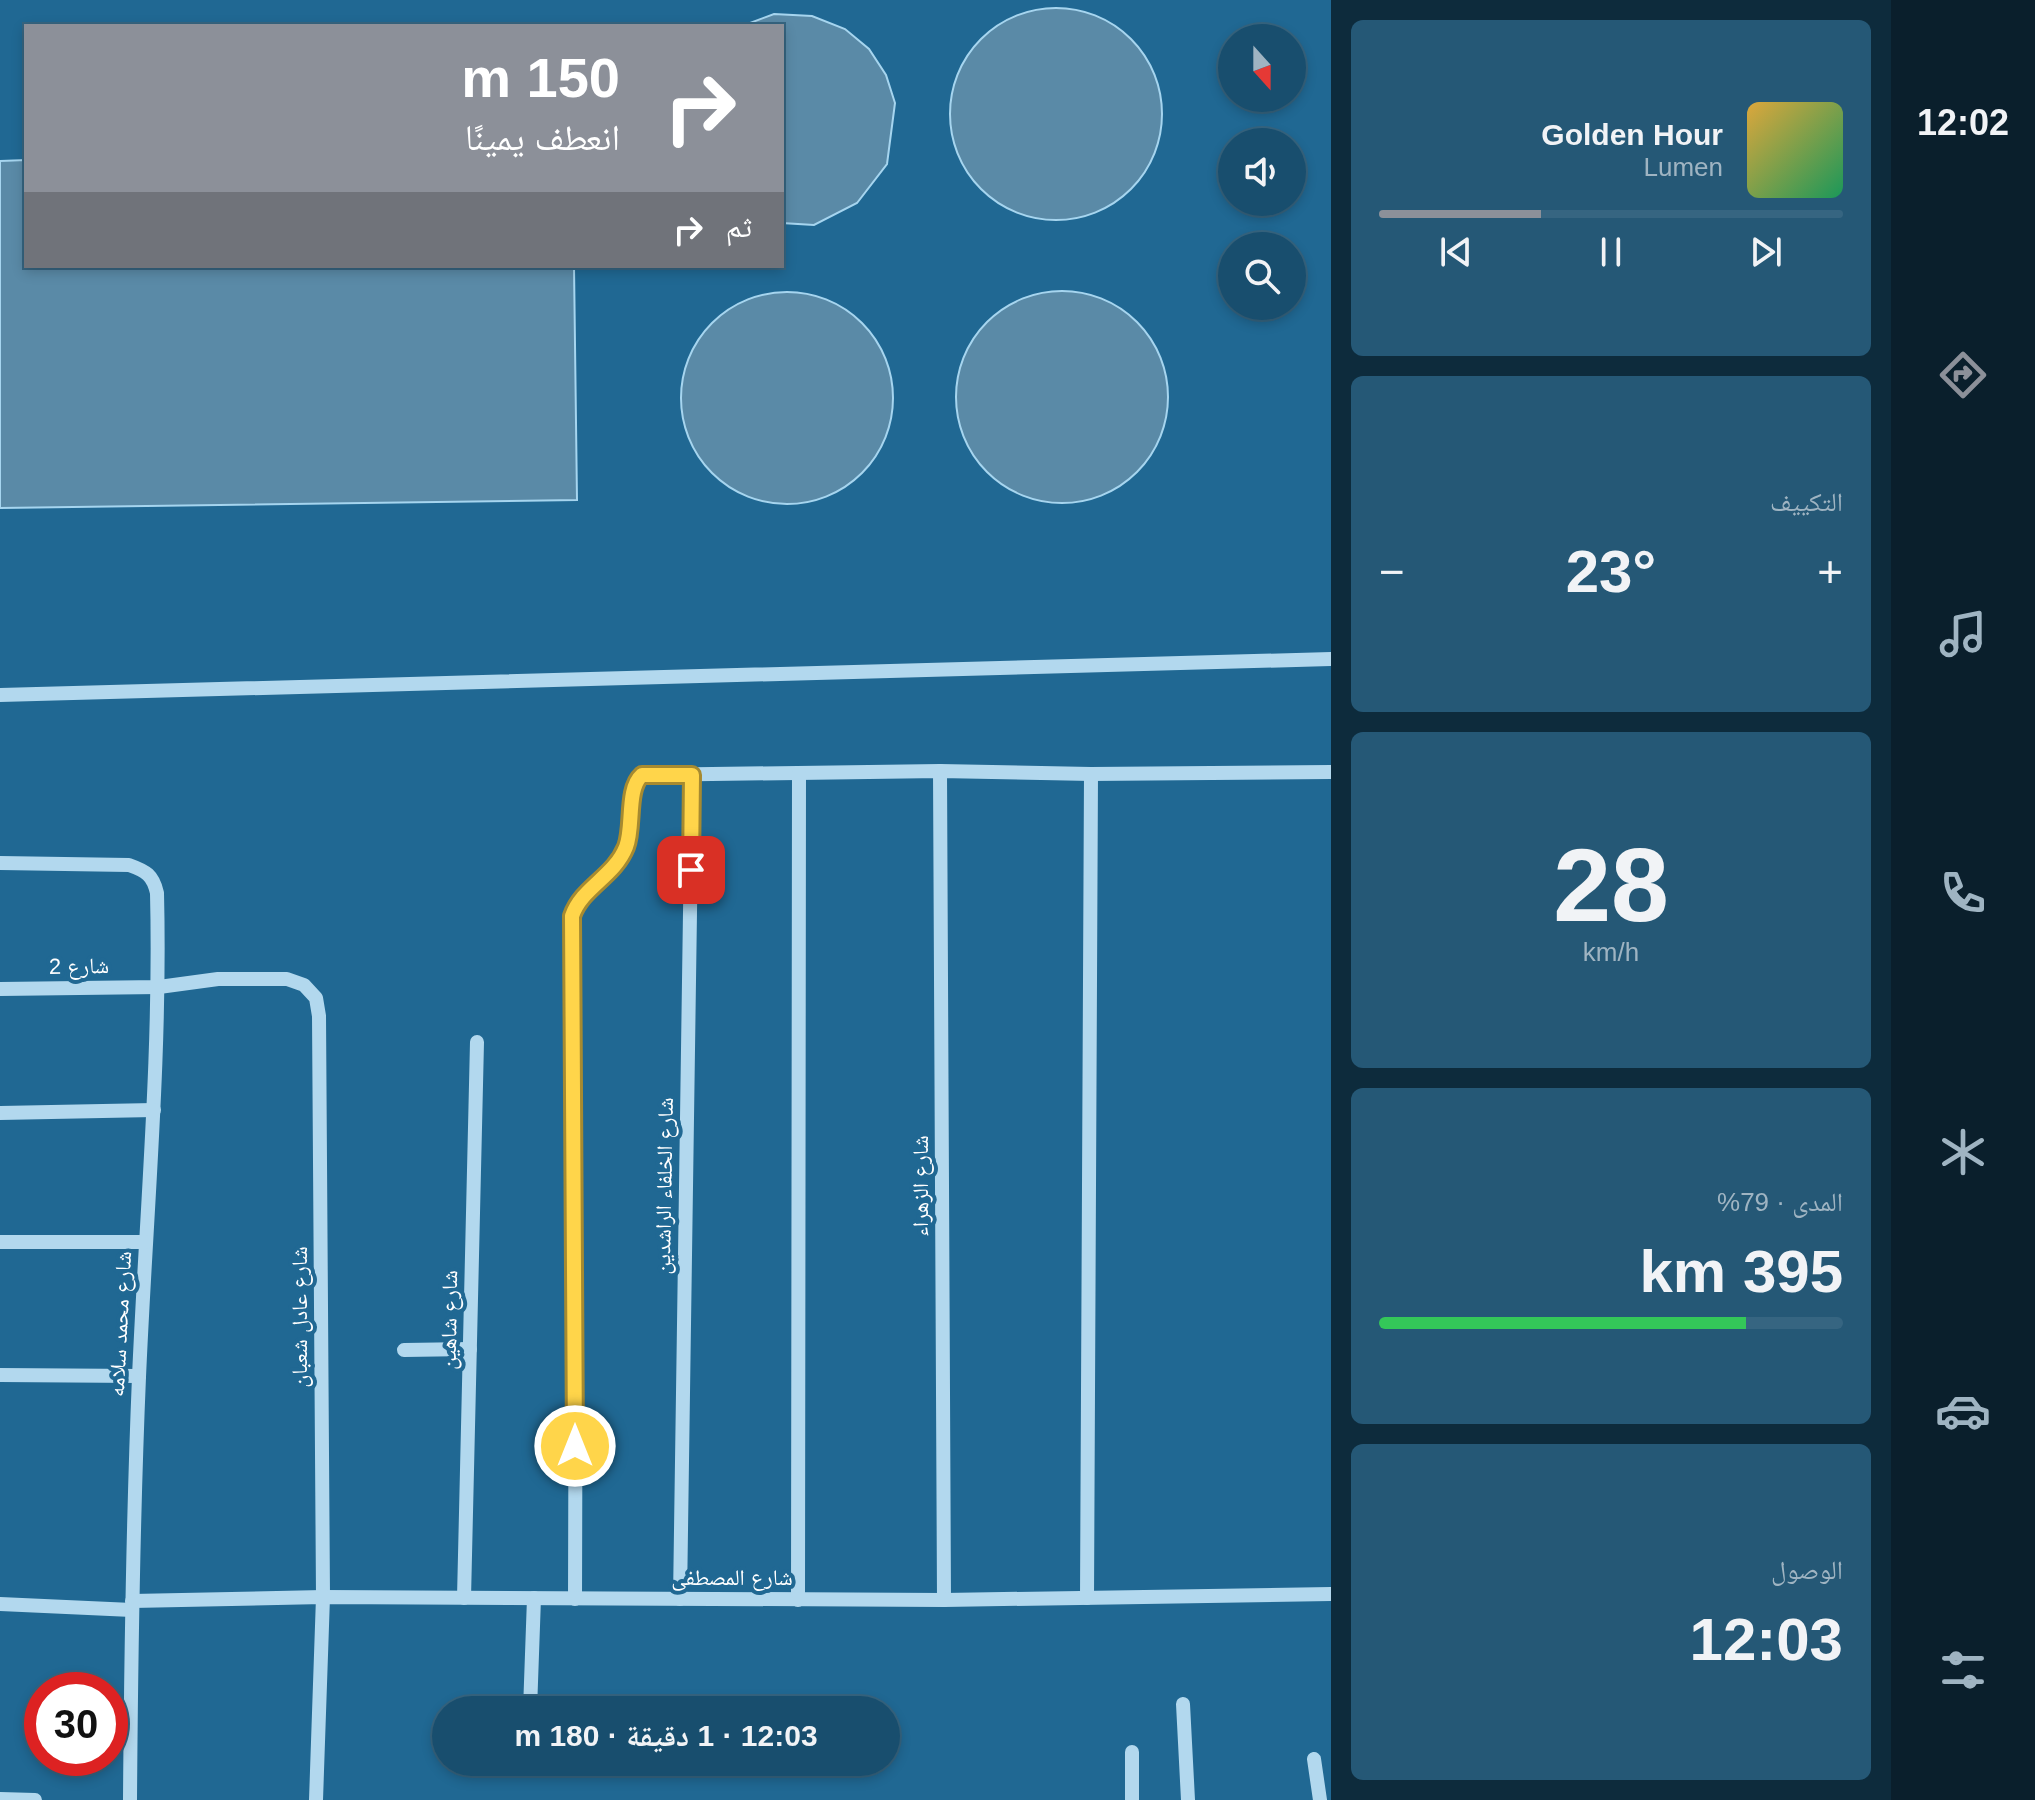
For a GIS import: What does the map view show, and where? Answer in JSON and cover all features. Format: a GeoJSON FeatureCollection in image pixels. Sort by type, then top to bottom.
{"type":"FeatureCollection","features":[{"type":"Feature","properties":{"kind":"street"},"geometry":{"type":"LineString","coordinates":[[0,695],[1331,659]]}},
{"type":"Feature","properties":{"kind":"street"},"geometry":{"type":"LineString","coordinates":[[575,1599],[576,1233],[572,916],[577,901],[615,867],[625,848],[631,828],[636,780],[642,775],[940,771],[1091,774],[1331,772]]}},
{"type":"Feature","properties":{"kind":"street","name":"شارع الزهراء"},"geometry":{"type":"LineString","coordinates":[[940,771],[944,1600]]}},
{"type":"Feature","properties":{"kind":"street"},"geometry":{"type":"LineString","coordinates":[[798,1600],[799,773]]}},
{"type":"Feature","properties":{"kind":"street"},"geometry":{"type":"LineString","coordinates":[[1087,1598],[1091,774]]}},
{"type":"Feature","properties":{"kind":"street","name":"شارع الخلفاء الراشدين"},"geometry":{"type":"LineString","coordinates":[[680,1599],[692,775]]}},
{"type":"Feature","properties":{"kind":"street","name":"شارع محمد سلامه"},"geometry":{"type":"LineString","coordinates":[[0,863],[129,865],[146,872],[155,881],[157,893],[159,987],[139,1376],[130,1800]]}},
{"type":"Feature","properties":{"kind":"street","name":"شارع عادل شعبان"},"geometry":{"type":"LineString","coordinates":[[159,987],[218,979],[287,979],[304,985],[316,998],[319,1032],[323,1597],[316,1800]]}},
{"type":"Feature","properties":{"kind":"street","name":"شارع 2"},"geometry":{"type":"LineString","coordinates":[[0,989],[159,987]]}},
{"type":"Feature","properties":{"kind":"street","name":"شارع شاهين"},"geometry":{"type":"LineString","coordinates":[[464,1598],[477,1042]]}},
{"type":"Feature","properties":{"kind":"street"},"geometry":{"type":"LineString","coordinates":[[0,1113],[154,1110]]}},
{"type":"Feature","properties":{"kind":"street"},"geometry":{"type":"LineString","coordinates":[[0,1242],[146,1242]]}},
{"type":"Feature","properties":{"kind":"street"},"geometry":{"type":"LineString","coordinates":[[404,1350],[470,1349]]}},
{"type":"Feature","properties":{"kind":"street"},"geometry":{"type":"LineString","coordinates":[[0,1375],[139,1376]]}},
{"type":"Feature","properties":{"kind":"street","name":"شارع المصطفى"},"geometry":{"type":"LineString","coordinates":[[0,1604],[132,1605],[323,1597],[944,1600],[1331,1594]]}},
{"type":"Feature","properties":{"kind":"street"},"geometry":{"type":"LineString","coordinates":[[530,1696],[534,1598]]}},
{"type":"Feature","properties":{"kind":"street"},"geometry":{"type":"LineString","coordinates":[[1183,1704],[1188,1800]]}},
{"type":"Feature","properties":{"kind":"street"},"geometry":{"type":"LineString","coordinates":[[1132,1752],[1132,1800]]}},
{"type":"Feature","properties":{"kind":"street"},"geometry":{"type":"LineString","coordinates":[[1314,1759],[1320,1800]]}},
{"type":"Feature","properties":{"kind":"street"},"geometry":{"type":"LineString","coordinates":[[0,1799],[35,1800]]}},
{"type":"Feature","properties":{"kind":"water"},"geometry":{"type":"Polygon","coordinates":[[[1056,8],[1097,16],[1131,39],[1154,73],[1162,114],[1154,155],[1131,189],[1097,212],[1056,220],[1015,212],[981,189],[958,155],[950,114],[958,73],[981,39],[1015,16],[1056,8]]]}},
{"type":"Feature","properties":{"kind":"water"},"geometry":{"type":"Polygon","coordinates":[[[774,14],[812,16],[845,29],[869,49],[886,75],[895,103],[887,164],[857,203],[814,225],[784,223],[784,24],[747,24],[774,14]]]}},
{"type":"Feature","properties":{"kind":"water"},"geometry":{"type":"Polygon","coordinates":[[[24,160],[24,268],[574,268],[577,500],[0,508],[0,161],[24,160]]]}},
{"type":"Feature","properties":{"kind":"water"},"geometry":{"type":"Polygon","coordinates":[[[1062,291],[1103,299],[1137,322],[1160,356],[1168,397],[1160,438],[1137,472],[1103,495],[1062,503],[1021,495],[987,472],[964,438],[956,397],[964,356],[987,322],[1021,299],[1062,291]]]}},
{"type":"Feature","properties":{"kind":"water"},"geometry":{"type":"Polygon","coordinates":[[[787,292],[828,300],[862,323],[885,357],[893,398],[885,439],[862,473],[828,496],[787,504],[746,496],[712,473],[689,439],[681,398],[689,357],[712,323],[746,300],[787,292]]]}},
{"type":"Feature","properties":{"kind":"route"},"geometry":{"type":"LineString","coordinates":[[575,1446],[572,916],[577,901],[615,867],[625,848],[631,828],[633,787],[642,775],[692,775],[691,870]]}}]}
